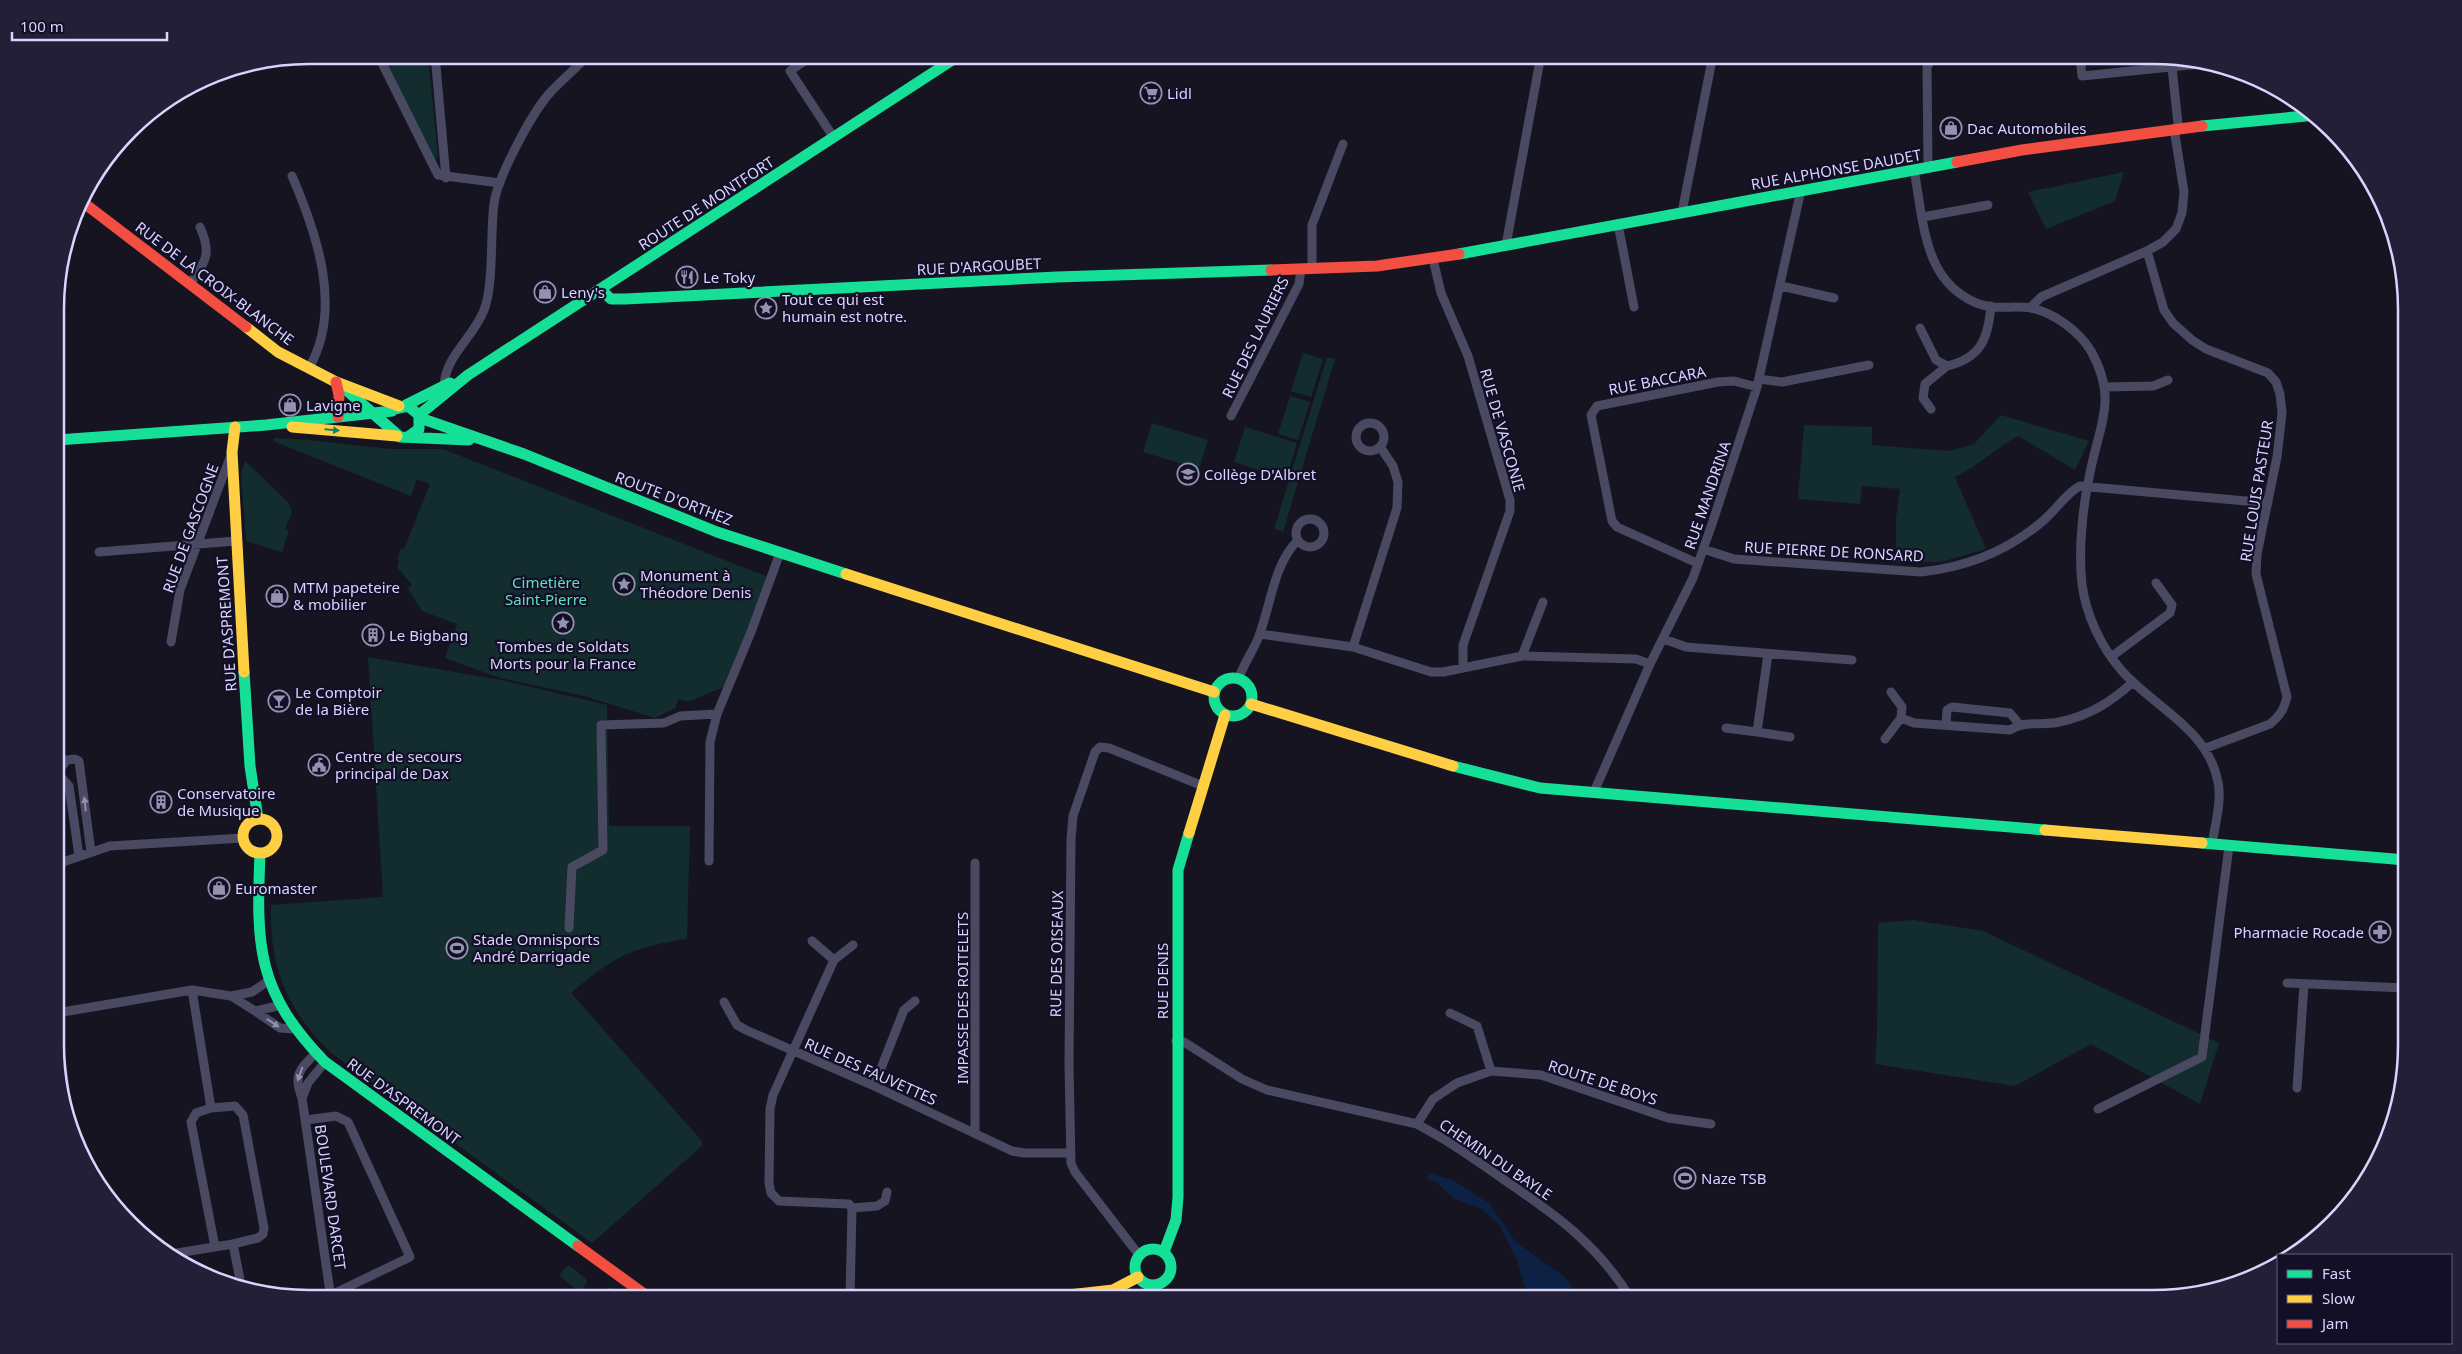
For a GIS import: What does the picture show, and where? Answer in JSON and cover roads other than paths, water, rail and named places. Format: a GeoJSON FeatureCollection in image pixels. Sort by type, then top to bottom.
{"type":"FeatureCollection","features":[{"type":"Feature","properties":{"kind":"main road","name":"ROUTE DE MONTFORT"},"geometry":{"type":"LineString","coordinates":[[399,408],[468,374],[946,64]]}},
{"type":"Feature","properties":{"kind":"main road","name":"RUE ALPHONSE DAUDET"},"geometry":{"type":"LineString","coordinates":[[1363,267],[1433,259],[2022,150],[2177,129],[2305,116]]}},
{"type":"Feature","properties":{"kind":"main road","name":"RUE DE LA CROIX-BLANCHE"},"geometry":{"type":"LineString","coordinates":[[87,205],[278,352],[336,382],[399,408]]}},
{"type":"Feature","properties":{"kind":"main road","name":"RUE D'ARGOUBET"},"geometry":{"type":"LineString","coordinates":[[600,289],[612,299],[625,299],[1057,277],[1363,267]]}},
{"type":"Feature","properties":{"kind":"main road","name":"ROUTE DE MONTFORT"},"geometry":{"type":"LineString","coordinates":[[420,417],[468,374]]}},
{"type":"Feature","properties":{"kind":"main road","name":"RUE DE LA CROIX-BLANCHE"},"geometry":{"type":"LineString","coordinates":[[336,382],[398,434]]}},
{"type":"Feature","properties":{"kind":"main road"},"geometry":{"type":"LineString","coordinates":[[336,382],[339,395],[338,417]]}},
{"type":"Feature","properties":{"kind":"main road"},"geometry":{"type":"LineString","coordinates":[[64,440],[235,427],[338,417],[399,408],[412,407],[420,417],[418,429],[398,434],[388,421],[399,408]]}},
{"type":"Feature","properties":{"kind":"main road","name":"ROUTE D'ORTHEZ"},"geometry":{"type":"LineString","coordinates":[[420,417],[529,456],[717,532],[1214,692]]}},
{"type":"Feature","properties":{"kind":"main road","name":"ROUTE D'ORTHEZ"},"geometry":{"type":"LineString","coordinates":[[266,424],[481,440]]}},
{"type":"Feature","properties":{"kind":"main road","name":"RUE D'ASPREMONT"},"geometry":{"type":"LineString","coordinates":[[235,427],[232,452],[236,541],[250,766],[258,819]]}},
{"type":"Feature","properties":{"kind":"main road"},"geometry":{"type":"LineString","coordinates":[[1239,678],[1251,688],[1251,704],[1240,715],[1225,715],[1215,705],[1214,692],[1224,680],[1239,678]]}},
{"type":"Feature","properties":{"kind":"main road"},"geometry":{"type":"LineString","coordinates":[[1251,704],[1512,783],[1540,788],[2398,859]]}},
{"type":"Feature","properties":{"kind":"main road","name":"RUE DENIS"},"geometry":{"type":"LineString","coordinates":[[1164,1252],[1176,1220],[1178,1197],[1176,1041],[1178,870],[1225,715]]}},
{"type":"Feature","properties":{"kind":"main road"},"geometry":{"type":"LineString","coordinates":[[258,819],[272,824],[277,837],[273,848],[260,854],[248,849],[243,838],[245,828],[258,819]]}},
{"type":"Feature","properties":{"kind":"main road","name":"RUE D'ASPREMONT"},"geometry":{"type":"LineString","coordinates":[[260,854],[259,911],[262,954],[268,981],[278,1006],[293,1029],[315,1054],[325,1062],[639,1290]]}},
{"type":"Feature","properties":{"kind":"main road"},"geometry":{"type":"LineString","coordinates":[[1154,1248],[1164,1252],[1172,1264],[1172,1271],[1164,1282],[1150,1285],[1138,1277],[1135,1270],[1139,1255],[1154,1248]]}},
{"type":"Feature","properties":{"kind":"main road"},"geometry":{"type":"LineString","coordinates":[[1113,1290],[1138,1277]]}},
{"type":"Feature","properties":{"kind":"street"},"geometry":{"type":"LineString","coordinates":[[382,64],[436,172],[446,178],[500,183]]}},
{"type":"Feature","properties":{"kind":"street"},"geometry":{"type":"LineString","coordinates":[[435,64],[446,178]]}},
{"type":"Feature","properties":{"kind":"street"},"geometry":{"type":"LineString","coordinates":[[444,386],[444,377],[450,364],[474,330],[485,309],[494,202],[500,183],[537,109],[580,64]]}},
{"type":"Feature","properties":{"kind":"street"},"geometry":{"type":"LineString","coordinates":[[800,64],[790,71],[834,138]]}},
{"type":"Feature","properties":{"kind":"street"},"geometry":{"type":"LineString","coordinates":[[1506,245],[1539,64]]}},
{"type":"Feature","properties":{"kind":"street"},"geometry":{"type":"LineString","coordinates":[[1682,212],[1711,64]]}},
{"type":"Feature","properties":{"kind":"street"},"geometry":{"type":"LineString","coordinates":[[1928,167],[1927,67],[1929,64]]}},
{"type":"Feature","properties":{"kind":"street"},"geometry":{"type":"LineString","coordinates":[[2081,64],[2082,76],[2182,66]]}},
{"type":"Feature","properties":{"kind":"street"},"geometry":{"type":"LineString","coordinates":[[2030,308],[2041,297],[2147,251],[2163,242],[2176,229],[2182,213],[2184,192],[2175,135],[2178,124],[2172,67]]}},
{"type":"Feature","properties":{"kind":"street","name":"RUE DES LAURIERS"},"geometry":{"type":"LineString","coordinates":[[1231,416],[1307,269],[1312,225],[1343,144]]}},
{"type":"Feature","properties":{"kind":"street"},"geometry":{"type":"LineString","coordinates":[[1914,170],[1923,217],[1937,267],[1957,292],[1973,301],[1991,306],[2030,308],[2046,313],[2078,334],[2098,366],[2104,387],[2106,412],[2088,485],[2081,562],[2082,585],[2088,611],[2111,657],[2133,682],[2189,730],[2206,748],[2219,784],[2212,844]]}},
{"type":"Feature","properties":{"kind":"street"},"geometry":{"type":"LineString","coordinates":[[292,176],[313,236],[325,286],[325,323],[320,344],[309,368]]}},
{"type":"Feature","properties":{"kind":"street","name":"RUE MANDRINA"},"geometry":{"type":"LineString","coordinates":[[1594,792],[1650,664],[1693,578],[1703,549],[1758,383],[1782,286],[1801,190]]}},
{"type":"Feature","properties":{"kind":"street"},"geometry":{"type":"LineString","coordinates":[[1923,217],[1988,205]]}},
{"type":"Feature","properties":{"kind":"street"},"geometry":{"type":"LineString","coordinates":[[1618,224],[1634,307]]}},
{"type":"Feature","properties":{"kind":"street"},"geometry":{"type":"LineString","coordinates":[[190,284],[207,257],[207,243],[200,227]]}},
{"type":"Feature","properties":{"kind":"street","name":"RUE LOUIS PASTEUR"},"geometry":{"type":"LineString","coordinates":[[2147,251],[2164,310],[2173,323],[2192,340],[2206,349],[2268,373],[2276,382],[2280,394],[2282,413],[2256,574],[2287,697],[2278,718],[2270,724],[2206,748]]}},
{"type":"Feature","properties":{"kind":"street","name":"RUE DE VASCONIE"},"geometry":{"type":"LineString","coordinates":[[1433,259],[1441,293],[1468,356],[1510,500],[1510,511],[1463,645],[1463,668]]}},
{"type":"Feature","properties":{"kind":"street"},"geometry":{"type":"LineString","coordinates":[[1782,286],[1834,298]]}},
{"type":"Feature","properties":{"kind":"street"},"geometry":{"type":"LineString","coordinates":[[1931,409],[1923,398],[1925,384],[1947,366],[1957,364],[1980,348],[1984,342],[1991,306]]}},
{"type":"Feature","properties":{"kind":"street"},"geometry":{"type":"LineString","coordinates":[[1920,328],[1936,360],[1947,366]]}},
{"type":"Feature","properties":{"kind":"street"},"geometry":{"type":"LineString","coordinates":[[1758,383],[1782,382],[1869,365]]}},
{"type":"Feature","properties":{"kind":"street","name":"RUE BACCARA"},"geometry":{"type":"LineString","coordinates":[[1697,563],[1617,527],[1612,521],[1591,415],[1597,406],[1718,382],[1734,380],[1758,383]]}},
{"type":"Feature","properties":{"kind":"street"},"geometry":{"type":"LineString","coordinates":[[2104,387],[2154,386],[2168,380]]}},
{"type":"Feature","properties":{"kind":"street"},"geometry":{"type":"LineString","coordinates":[[1353,647],[1397,508],[1398,482],[1393,466],[1380,448]]}},
{"type":"Feature","properties":{"kind":"street","name":"RUE DE GASCOGNE"},"geometry":{"type":"LineString","coordinates":[[171,642],[180,590],[232,452]]}},
{"type":"Feature","properties":{"kind":"street"},"geometry":{"type":"LineString","coordinates":[[2088,485],[2268,503]]}},
{"type":"Feature","properties":{"kind":"street","name":"RUE PIERRE DE RONSARD"},"geometry":{"type":"LineString","coordinates":[[1703,549],[1734,559],[1921,572],[1944,569],[1973,562],[2020,539],[2046,519],[2070,491],[2080,486],[2088,485]]}},
{"type":"Feature","properties":{"kind":"street"},"geometry":{"type":"LineString","coordinates":[[99,552],[236,541]]}},
{"type":"Feature","properties":{"kind":"street"},"geometry":{"type":"LineString","coordinates":[[1239,678],[1260,634],[1282,562],[1288,550],[1298,541]]}},
{"type":"Feature","properties":{"kind":"street"},"geometry":{"type":"LineString","coordinates":[[710,861],[710,742],[717,714],[751,632],[780,553]]}},
{"type":"Feature","properties":{"kind":"street"},"geometry":{"type":"LineString","coordinates":[[2111,657],[2170,613],[2172,605],[2156,583]]}},
{"type":"Feature","properties":{"kind":"street"},"geometry":{"type":"LineString","coordinates":[[1522,656],[1543,602]]}},
{"type":"Feature","properties":{"kind":"street"},"geometry":{"type":"LineString","coordinates":[[1260,634],[1353,647],[1431,672],[1463,668],[1522,656],[1636,658],[1650,664]]}},
{"type":"Feature","properties":{"kind":"street"},"geometry":{"type":"LineString","coordinates":[[1664,639],[1686,647],[1852,660]]}},
{"type":"Feature","properties":{"kind":"street"},"geometry":{"type":"LineString","coordinates":[[1757,732],[1768,654]]}},
{"type":"Feature","properties":{"kind":"street"},"geometry":{"type":"LineString","coordinates":[[1901,718],[1914,723],[2010,730],[2019,724],[2058,722],[2076,718],[2098,709],[2133,682]]}},
{"type":"Feature","properties":{"kind":"street"},"geometry":{"type":"LineString","coordinates":[[1885,739],[1901,718],[1902,707],[1891,692]]}},
{"type":"Feature","properties":{"kind":"street"},"geometry":{"type":"LineString","coordinates":[[1946,725],[1947,710],[1952,707],[2010,713],[2019,724]]}},
{"type":"Feature","properties":{"kind":"street"},"geometry":{"type":"LineString","coordinates":[[569,928],[572,867],[603,850],[601,725],[664,722],[680,716],[717,714]]}},
{"type":"Feature","properties":{"kind":"street"},"geometry":{"type":"LineString","coordinates":[[1726,728],[1790,737]]}},
{"type":"Feature","properties":{"kind":"street","name":"RUE DES OISEAUX"},"geometry":{"type":"LineString","coordinates":[[1139,1255],[1075,1172],[1070,1153],[1071,839],[1073,816],[1095,752],[1100,748],[1109,748],[1203,786]]}},
{"type":"Feature","properties":{"kind":"street"},"geometry":{"type":"LineString","coordinates":[[64,763],[75,759],[80,761],[91,852]]}},
{"type":"Feature","properties":{"kind":"street"},"geometry":{"type":"LineString","coordinates":[[64,780],[69,786],[79,856]]}},
{"type":"Feature","properties":{"kind":"street"},"geometry":{"type":"LineString","coordinates":[[64,861],[110,846],[135,843],[204,842],[243,838]]}},
{"type":"Feature","properties":{"kind":"street"},"geometry":{"type":"LineString","coordinates":[[2098,1109],[2202,1057],[2228,846]]}},
{"type":"Feature","properties":{"kind":"street","name":"IMPASSE DES ROITELETS"},"geometry":{"type":"LineString","coordinates":[[975,863],[975,1133]]}},
{"type":"Feature","properties":{"kind":"street"},"geometry":{"type":"LineString","coordinates":[[812,941],[834,960]]}},
{"type":"Feature","properties":{"kind":"street"},"geometry":{"type":"LineString","coordinates":[[724,1002],[737,1025],[794,1052],[834,960],[853,944]]}},
{"type":"Feature","properties":{"kind":"street"},"geometry":{"type":"LineString","coordinates":[[64,1012],[192,990],[231,996],[252,992],[268,981]]}},
{"type":"Feature","properties":{"kind":"street"},"geometry":{"type":"LineString","coordinates":[[2288,983],[2398,988]]}},
{"type":"Feature","properties":{"kind":"street"},"geometry":{"type":"LineString","coordinates":[[2297,1088],[2304,984]]}},
{"type":"Feature","properties":{"kind":"street"},"geometry":{"type":"LineString","coordinates":[[192,990],[211,1108]]}},
{"type":"Feature","properties":{"kind":"street"},"geometry":{"type":"LineString","coordinates":[[231,996],[280,1028],[293,1029]]}},
{"type":"Feature","properties":{"kind":"street"},"geometry":{"type":"LineString","coordinates":[[874,1086],[904,1010],[915,1002]]}},
{"type":"Feature","properties":{"kind":"street"},"geometry":{"type":"LineString","coordinates":[[255,1011],[278,1006]]}},
{"type":"Feature","properties":{"kind":"street"},"geometry":{"type":"LineString","coordinates":[[1450,1013],[1477,1026],[1491,1071]]}},
{"type":"Feature","properties":{"kind":"street","name":"CHEMIN DU BAYLE"},"geometry":{"type":"LineString","coordinates":[[1176,1041],[1184,1042],[1242,1079],[1267,1090],[1416,1124],[1451,1143],[1561,1220],[1605,1261],[1624,1290]]}},
{"type":"Feature","properties":{"kind":"street","name":"RUE DES FAUVETTES"},"geometry":{"type":"LineString","coordinates":[[887,1192],[885,1201],[877,1206],[852,1208],[849,1204],[778,1201],[771,1193],[769,1183],[770,1109],[774,1095],[794,1052],[874,1086],[1012,1151],[1024,1153],[1070,1153]]}},
{"type":"Feature","properties":{"kind":"street","name":"BOULEVARD DARCET"},"geometry":{"type":"LineString","coordinates":[[315,1054],[303,1065],[297,1076],[297,1086],[302,1098],[306,1120],[330,1290]]}},
{"type":"Feature","properties":{"kind":"street"},"geometry":{"type":"LineString","coordinates":[[302,1098],[308,1083],[325,1062]]}},
{"type":"Feature","properties":{"kind":"street","name":"ROUTE DE BOYS"},"geometry":{"type":"LineString","coordinates":[[1416,1124],[1434,1099],[1457,1083],[1491,1071],[1541,1075],[1668,1118],[1711,1124]]}},
{"type":"Feature","properties":{"kind":"street"},"geometry":{"type":"LineString","coordinates":[[179,1253],[234,1244],[258,1238],[263,1234],[264,1228],[243,1115],[235,1106],[211,1108],[196,1114],[191,1122],[215,1247]]}},
{"type":"Feature","properties":{"kind":"street"},"geometry":{"type":"LineString","coordinates":[[306,1120],[336,1116],[348,1122],[410,1257],[345,1290]]}},
{"type":"Feature","properties":{"kind":"street"},"geometry":{"type":"LineString","coordinates":[[850,1290],[852,1208]]}},
{"type":"Feature","properties":{"kind":"street"},"geometry":{"type":"LineString","coordinates":[[234,1244],[240,1280]]}},
{"type":"Feature","properties":{"kind":"water"},"geometry":{"type":"Polygon","coordinates":[[[1432,1174],[1453,1180],[1490,1204],[1515,1241],[1566,1278],[1571,1284],[1570,1290],[1526,1290],[1516,1258],[1499,1224],[1482,1209],[1454,1199],[1436,1182],[1427,1179],[1427,1176],[1432,1174]]]}},
{"type":"Feature","properties":{"kind":"place","name":"Lidl"},"geometry":{"type":"Point","coordinates":[1151,93]}},
{"type":"Feature","properties":{"kind":"place","name":"Dac Automobiles"},"geometry":{"type":"Point","coordinates":[1951,128]}},
{"type":"Feature","properties":{"kind":"place","name":"Le Toky"},"geometry":{"type":"Point","coordinates":[687,277]}},
{"type":"Feature","properties":{"kind":"place","name":"Leny's"},"geometry":{"type":"Point","coordinates":[545,292]}},
{"type":"Feature","properties":{"kind":"place","name":"Tout ce qui est humain est notre."},"geometry":{"type":"Point","coordinates":[766,308]}},
{"type":"Feature","properties":{"kind":"place","name":"Lavigne"},"geometry":{"type":"Point","coordinates":[290,405]}},
{"type":"Feature","properties":{"kind":"place","name":"Collège D'Albret"},"geometry":{"type":"Point","coordinates":[1188,474]}},
{"type":"Feature","properties":{"kind":"place","name":"Monument à Théodore Denis"},"geometry":{"type":"Point","coordinates":[624,584]}},
{"type":"Feature","properties":{"kind":"place","name":"MTM papeteire & mobilier"},"geometry":{"type":"Point","coordinates":[277,596]}},
{"type":"Feature","properties":{"kind":"place","name":"Tombes de Soldats Morts pour la France"},"geometry":{"type":"Point","coordinates":[563,623]}},
{"type":"Feature","properties":{"kind":"place","name":"Le Bigbang"},"geometry":{"type":"Point","coordinates":[373,635]}},
{"type":"Feature","properties":{"kind":"place","name":"Le Comptoir de la Bière"},"geometry":{"type":"Point","coordinates":[279,701]}},
{"type":"Feature","properties":{"kind":"place","name":"Centre de secours principal de Dax"},"geometry":{"type":"Point","coordinates":[319,765]}},
{"type":"Feature","properties":{"kind":"place","name":"Conservatoire de Musique"},"geometry":{"type":"Point","coordinates":[161,802]}},
{"type":"Feature","properties":{"kind":"place","name":"Euromaster"},"geometry":{"type":"Point","coordinates":[219,888]}},
{"type":"Feature","properties":{"kind":"place","name":"Pharmacie Rocade"},"geometry":{"type":"Point","coordinates":[2380,932]}},
{"type":"Feature","properties":{"kind":"place","name":"Stade Omnisports André Darrigade"},"geometry":{"type":"Point","coordinates":[457,948]}},
{"type":"Feature","properties":{"kind":"place","name":"Naze TSB"},"geometry":{"type":"Point","coordinates":[1685,1178]}},
{"type":"Feature","properties":{"kind":"park label","name":"Cimetière Saint-Pierre"},"geometry":{"type":"Point","coordinates":[546,590]}}]}
